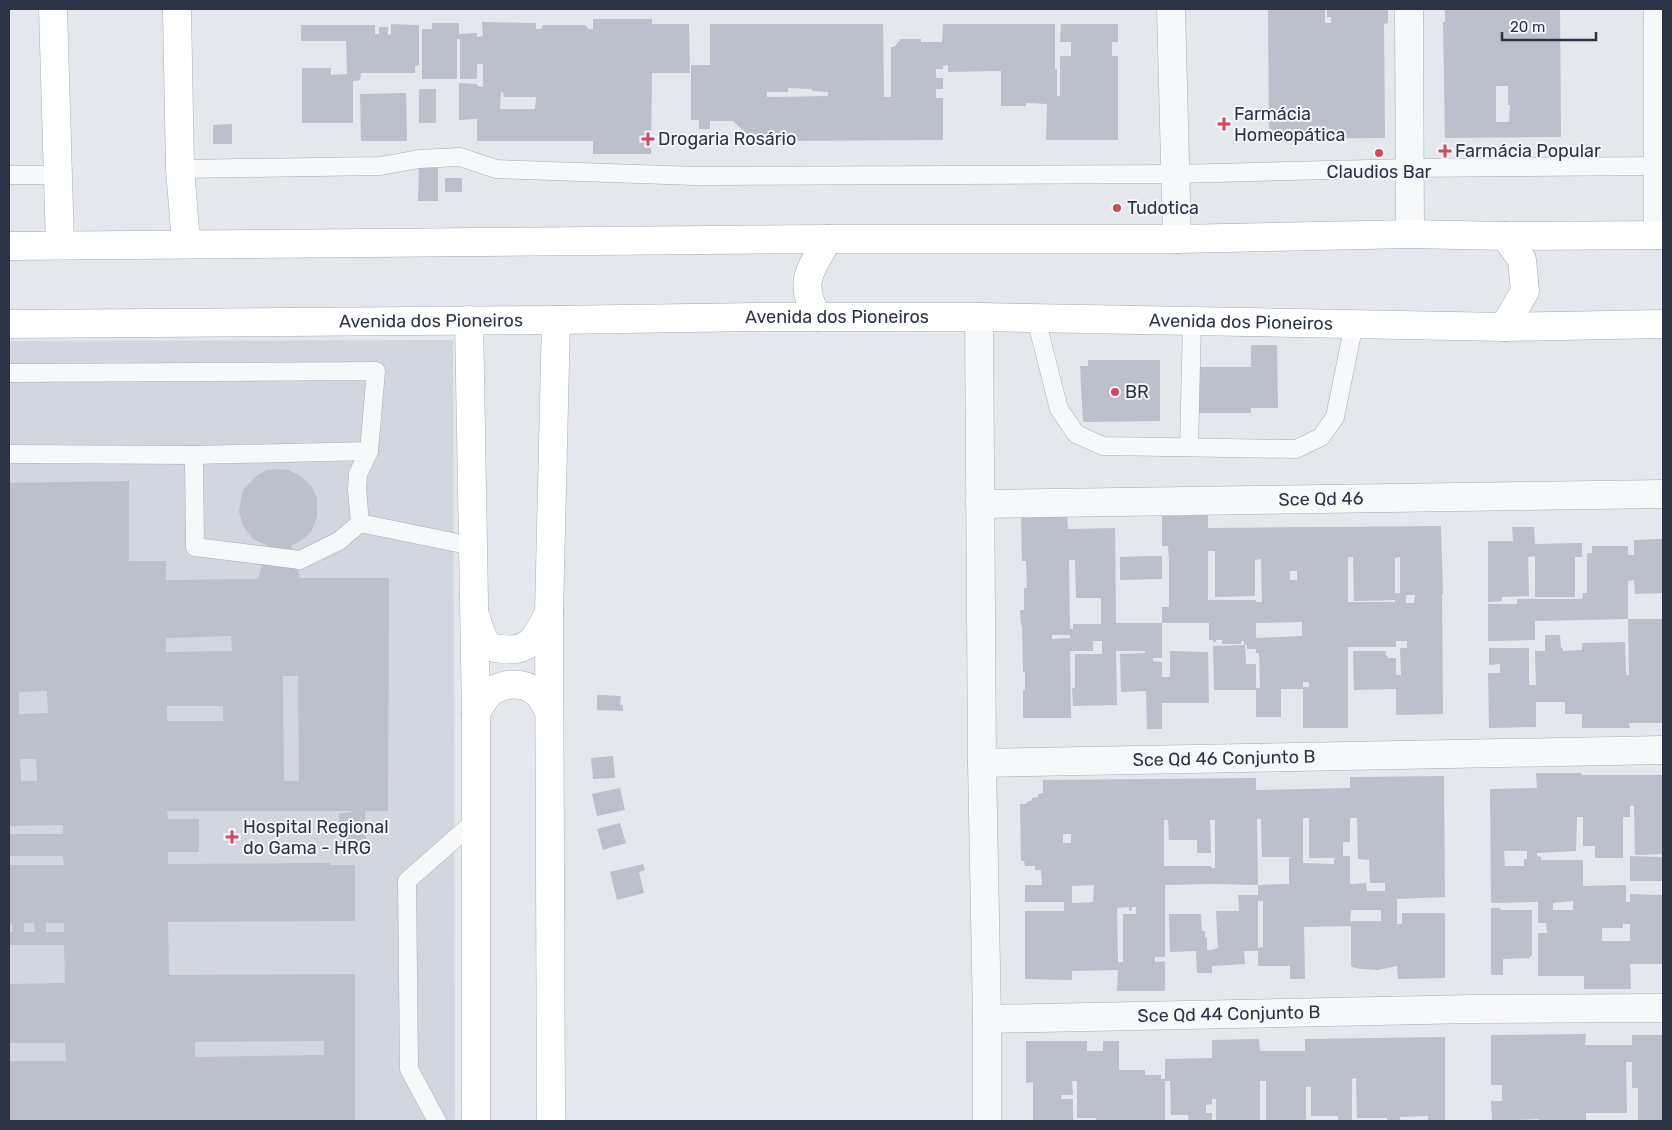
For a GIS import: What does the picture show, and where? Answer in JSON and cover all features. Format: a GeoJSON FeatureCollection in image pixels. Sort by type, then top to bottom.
{"type":"FeatureCollection","features":[{"type":"Feature","properties":{"kind":"main road"},"geometry":{"type":"LineString","coordinates":[[53,9],[60,245]]}},
{"type":"Feature","properties":{"kind":"main road"},"geometry":{"type":"LineString","coordinates":[[177,9],[180,169],[186,243]]}},
{"type":"Feature","properties":{"kind":"main road"},"geometry":{"type":"LineString","coordinates":[[9,246],[828,239],[1176,239],[1410,234],[1505,236],[1661,235]]}},
{"type":"Feature","properties":{"kind":"main road"},"geometry":{"type":"LineString","coordinates":[[1504,327],[1525,291],[1522,260],[1505,236]]}},
{"type":"Feature","properties":{"kind":"main road"},"geometry":{"type":"LineString","coordinates":[[817,317],[808,301],[807,284],[809,272],[828,239]]}},
{"type":"Feature","properties":{"kind":"main road","name":"Avenida dos Pioneiros"},"geometry":{"type":"LineString","coordinates":[[9,324],[979,317],[1504,327],[1663,324]]}},
{"type":"Feature","properties":{"kind":"main road"},"geometry":{"type":"LineString","coordinates":[[469,320],[476,714],[476,1121]]}},
{"type":"Feature","properties":{"kind":"main road"},"geometry":{"type":"LineString","coordinates":[[551,1121],[549,711],[556,320]]}},
{"type":"Feature","properties":{"kind":"main road"},"geometry":{"type":"LineString","coordinates":[[473,612],[487,644],[492,648],[509,650],[520,649],[534,640],[550,613]]}},
{"type":"Feature","properties":{"kind":"main road"},"geometry":{"type":"LineString","coordinates":[[476,714],[486,697],[495,690],[505,685],[517,684],[537,692],[549,711]]}},
{"type":"Feature","properties":{"kind":"street"},"geometry":{"type":"LineString","coordinates":[[1171,9],[1176,239]]}},
{"type":"Feature","properties":{"kind":"street"},"geometry":{"type":"LineString","coordinates":[[1409,9],[1410,234]]}},
{"type":"Feature","properties":{"kind":"street"},"geometry":{"type":"LineString","coordinates":[[1658,9],[1661,235]]}},
{"type":"Feature","properties":{"kind":"street"},"geometry":{"type":"LineString","coordinates":[[979,317],[987,1121]]}},
{"type":"Feature","properties":{"kind":"street","name":"Sce Qd 46"},"geometry":{"type":"LineString","coordinates":[[980,504],[1663,494]]}},
{"type":"Feature","properties":{"kind":"street","name":"Sce Qd 46 Conjunto B"},"geometry":{"type":"LineString","coordinates":[[982,763],[1663,750]]}},
{"type":"Feature","properties":{"kind":"street","name":"Sce Qd 44 Conjunto B"},"geometry":{"type":"LineString","coordinates":[[987,1019],[1473,1009],[1663,1008]]}},
{"type":"Feature","properties":{"kind":"lane"},"geometry":{"type":"LineString","coordinates":[[180,169],[380,166],[419,159],[460,157],[496,169],[695,176],[1176,174],[1410,168],[1660,166]]}},
{"type":"Feature","properties":{"kind":"lane"},"geometry":{"type":"LineString","coordinates":[[9,175],[58,174]]}},
{"type":"Feature","properties":{"kind":"lane"},"geometry":{"type":"LineString","coordinates":[[1036,319],[1058,409],[1076,434],[1103,446],[1296,448],[1321,437],[1335,417],[1354,324]]}},
{"type":"Feature","properties":{"kind":"lane"},"geometry":{"type":"LineString","coordinates":[[1188,447],[1192,322]]}},
{"type":"Feature","properties":{"kind":"lane"},"geometry":{"type":"LineString","coordinates":[[9,373],[376,371],[369,451],[358,474],[357,489],[360,523]]}},
{"type":"Feature","properties":{"kind":"lane"},"geometry":{"type":"LineString","coordinates":[[9,454],[194,455],[369,451]]}},
{"type":"Feature","properties":{"kind":"lane"},"geometry":{"type":"LineString","coordinates":[[194,455],[195,547],[300,560],[339,541],[360,523]]}},
{"type":"Feature","properties":{"kind":"lane"},"geometry":{"type":"LineString","coordinates":[[360,523],[472,546]]}},
{"type":"Feature","properties":{"kind":"lane"},"geometry":{"type":"LineString","coordinates":[[437,1121],[409,1069],[407,881],[476,820]]}},
{"type":"Feature","properties":{"kind":"shaded area","name":"Hospital Regional do Gama - HRG"},"geometry":{"type":"Polygon","coordinates":[[[453,340],[455,1121],[9,1121],[9,341],[453,340]]]}},
{"type":"Feature","properties":{"kind":"building"},"geometry":{"type":"Polygon","coordinates":[[[1268,9],[1325,9],[1325,23],[1331,23],[1331,17],[1327,17],[1327,9],[1388,9],[1388,23],[1384,24],[1385,138],[1269,139],[1268,9]]]}},
{"type":"Feature","properties":{"kind":"building"},"geometry":{"type":"Polygon","coordinates":[[[1445,9],[1560,9],[1561,137],[1445,138],[1443,22],[1445,22],[1445,9]],[[1496,86],[1496,122],[1509,122],[1508,86],[1496,86]]]}},
{"type":"Feature","properties":{"kind":"building"},"geometry":{"type":"Polygon","coordinates":[[[593,19],[652,19],[652,24],[689,24],[690,73],[652,73],[651,154],[593,154],[593,141],[477,141],[477,119],[459,120],[459,83],[477,84],[477,86],[483,87],[483,64],[477,64],[477,79],[460,79],[460,39],[457,39],[457,79],[422,79],[422,29],[432,29],[432,23],[459,23],[459,34],[477,33],[477,37],[483,36],[482,22],[536,23],[536,29],[541,29],[543,25],[585,25],[589,29],[593,29],[593,19]],[[501,92],[500,109],[535,109],[536,97],[504,97],[503,92],[501,92]]]}},
{"type":"Feature","properties":{"kind":"building"},"geometry":{"type":"Polygon","coordinates":[[[391,24],[419,25],[419,65],[415,66],[415,73],[361,73],[360,80],[353,81],[353,123],[302,123],[302,68],[331,68],[331,75],[347,74],[346,41],[301,41],[301,25],[375,25],[375,34],[379,34],[379,27],[388,27],[388,35],[391,34],[391,24]]]}},
{"type":"Feature","properties":{"kind":"building"},"geometry":{"type":"Polygon","coordinates":[[[710,24],[883,24],[884,97],[891,97],[891,47],[894,47],[901,39],[921,39],[921,42],[942,42],[943,24],[1055,24],[1055,69],[1057,69],[1057,96],[1060,96],[1060,56],[1071,56],[1071,42],[1060,42],[1061,24],[1118,24],[1118,42],[1112,42],[1112,55],[1118,56],[1118,140],[1046,140],[1047,104],[1026,103],[1026,106],[1001,106],[1001,71],[948,72],[948,65],[943,66],[943,69],[936,69],[936,78],[943,78],[943,89],[936,89],[936,98],[943,98],[943,140],[747,140],[747,134],[733,121],[710,121],[710,129],[699,129],[699,120],[691,120],[691,65],[710,65],[710,24]],[[788,88],[788,92],[767,92],[767,97],[828,96],[828,92],[812,91],[812,89],[788,88]]]}},
{"type":"Feature","properties":{"kind":"building"},"geometry":{"type":"Polygon","coordinates":[[[419,89],[436,89],[436,123],[419,123],[419,89]]]}},
{"type":"Feature","properties":{"kind":"building"},"geometry":{"type":"Polygon","coordinates":[[[406,93],[407,141],[361,141],[360,94],[406,93]]]}},
{"type":"Feature","properties":{"kind":"building"},"geometry":{"type":"Polygon","coordinates":[[[232,124],[232,144],[213,144],[213,125],[232,124]]]}},
{"type":"Feature","properties":{"kind":"building"},"geometry":{"type":"Polygon","coordinates":[[[419,166],[436,166],[438,168],[438,201],[418,201],[419,166]]]}},
{"type":"Feature","properties":{"kind":"building"},"geometry":{"type":"Polygon","coordinates":[[[445,178],[462,178],[462,192],[445,192],[445,178]]]}},
{"type":"Feature","properties":{"kind":"building"},"geometry":{"type":"Polygon","coordinates":[[[1251,345],[1277,345],[1278,408],[1251,408],[1251,413],[1197,413],[1196,367],[1251,367],[1251,345]]]}},
{"type":"Feature","properties":{"kind":"building","name":"BR"},"geometry":{"type":"Polygon","coordinates":[[[1088,360],[1160,360],[1160,421],[1083,422],[1080,366],[1088,366],[1088,360]]]}},
{"type":"Feature","properties":{"kind":"building"},"geometry":{"type":"Polygon","coordinates":[[[267,470],[289,470],[303,478],[312,487],[317,498],[317,517],[312,530],[305,538],[291,546],[300,578],[389,578],[388,811],[365,811],[366,842],[340,842],[339,814],[356,811],[167,811],[168,819],[199,819],[199,852],[168,852],[168,864],[330,863],[330,865],[355,865],[355,921],[168,922],[169,975],[355,974],[355,1121],[9,1121],[9,1061],[66,1061],[65,1043],[9,1043],[9,984],[65,983],[64,945],[9,945],[9,932],[13,932],[12,923],[9,923],[9,865],[64,865],[63,856],[9,856],[9,834],[63,834],[63,825],[9,826],[9,483],[129,481],[129,561],[166,561],[166,580],[258,579],[268,546],[253,539],[243,526],[239,512],[244,489],[256,476],[267,470]],[[231,636],[166,638],[166,652],[232,651],[231,636]],[[283,676],[284,781],[299,781],[298,676],[283,676]],[[47,691],[19,692],[19,714],[48,713],[47,691]],[[167,706],[167,721],[223,721],[223,706],[167,706]],[[20,759],[21,781],[37,781],[36,759],[20,759]],[[24,923],[24,932],[35,932],[34,923],[24,923]],[[46,923],[46,932],[64,932],[64,923],[46,923]],[[324,1041],[195,1042],[195,1057],[324,1055],[324,1041]]]}},
{"type":"Feature","properties":{"kind":"building"},"geometry":{"type":"Polygon","coordinates":[[[1021,515],[1067,515],[1068,529],[1115,528],[1116,623],[1162,623],[1162,658],[1153,658],[1153,661],[1162,662],[1162,677],[1170,677],[1170,651],[1208,652],[1209,703],[1162,703],[1162,729],[1147,729],[1146,691],[1121,692],[1120,654],[1145,653],[1145,651],[1116,651],[1117,705],[1073,706],[1072,688],[1075,688],[1075,654],[1102,654],[1102,641],[1093,641],[1093,651],[1070,651],[1071,718],[1023,718],[1025,672],[1023,672],[1020,610],[1024,610],[1024,588],[1027,588],[1026,561],[1022,561],[1021,515]],[[1069,560],[1070,629],[1073,629],[1073,624],[1101,624],[1101,598],[1076,598],[1075,560],[1069,560]],[[1052,635],[1052,639],[1070,638],[1070,635],[1052,635]]]}},
{"type":"Feature","properties":{"kind":"building"},"geometry":{"type":"Polygon","coordinates":[[[1208,515],[1208,528],[1441,526],[1443,714],[1396,715],[1396,689],[1354,690],[1353,651],[1386,651],[1387,658],[1396,658],[1396,675],[1401,675],[1400,648],[1407,648],[1407,641],[1396,641],[1396,647],[1348,647],[1348,728],[1303,728],[1303,689],[1281,689],[1281,717],[1256,717],[1256,690],[1214,690],[1213,646],[1245,645],[1244,641],[1241,641],[1241,644],[1222,644],[1222,640],[1213,642],[1213,640],[1209,640],[1209,623],[1162,623],[1162,607],[1169,607],[1169,562],[1168,546],[1162,546],[1162,516],[1208,515]],[[1208,551],[1208,600],[1256,600],[1256,602],[1262,602],[1261,559],[1255,560],[1255,596],[1215,597],[1215,551],[1208,551]],[[1348,557],[1348,602],[1395,602],[1395,600],[1354,601],[1353,557],[1348,557]],[[1400,557],[1395,558],[1395,593],[1400,593],[1400,557]],[[1290,571],[1290,580],[1297,580],[1297,571],[1290,571]],[[1406,595],[1406,603],[1414,603],[1415,595],[1406,595]],[[1302,622],[1256,623],[1256,638],[1302,636],[1302,622]],[[1245,645],[1246,664],[1256,664],[1256,688],[1260,688],[1259,653],[1256,653],[1256,649],[1247,649],[1247,645],[1245,645]],[[1303,682],[1303,687],[1309,687],[1309,682],[1303,682]]]}},
{"type":"Feature","properties":{"kind":"building"},"geometry":{"type":"Polygon","coordinates":[[[1512,527],[1534,527],[1535,544],[1582,543],[1582,557],[1575,557],[1575,597],[1535,597],[1535,556],[1528,557],[1529,596],[1502,597],[1502,601],[1488,602],[1488,541],[1513,541],[1512,527]]]}},
{"type":"Feature","properties":{"kind":"building"},"geometry":{"type":"Polygon","coordinates":[[[1663,539],[1663,593],[1635,594],[1634,580],[1628,581],[1628,619],[1535,621],[1535,640],[1488,641],[1488,604],[1517,604],[1517,599],[1582,599],[1583,593],[1587,593],[1587,553],[1592,553],[1592,546],[1628,546],[1628,555],[1634,555],[1634,540],[1663,539]]]}},
{"type":"Feature","properties":{"kind":"building"},"geometry":{"type":"Polygon","coordinates":[[[1162,556],[1162,579],[1120,580],[1120,557],[1162,556]]]}},
{"type":"Feature","properties":{"kind":"building"},"geometry":{"type":"Polygon","coordinates":[[[1628,619],[1663,619],[1663,723],[1629,723],[1630,728],[1582,728],[1582,714],[1565,714],[1565,702],[1536,702],[1536,727],[1489,728],[1488,673],[1500,673],[1500,664],[1489,665],[1489,648],[1529,648],[1529,685],[1536,685],[1535,651],[1545,651],[1545,635],[1560,635],[1563,651],[1582,650],[1582,643],[1625,642],[1626,675],[1629,675],[1628,619]]]}},
{"type":"Feature","properties":{"kind":"building"},"geometry":{"type":"Polygon","coordinates":[[[597,695],[621,696],[620,705],[623,705],[623,711],[597,710],[597,695]]]}},
{"type":"Feature","properties":{"kind":"building"},"geometry":{"type":"Polygon","coordinates":[[[613,756],[615,778],[593,779],[591,758],[613,756]]]}},
{"type":"Feature","properties":{"kind":"building"},"geometry":{"type":"Polygon","coordinates":[[[1536,773],[1663,775],[1663,854],[1635,855],[1634,806],[1630,806],[1630,817],[1623,817],[1623,858],[1595,858],[1595,846],[1583,846],[1583,817],[1577,817],[1576,851],[1537,853],[1541,860],[1583,860],[1583,886],[1626,885],[1626,902],[1630,902],[1630,894],[1663,895],[1663,964],[1630,964],[1631,989],[1584,989],[1584,976],[1538,976],[1538,933],[1547,933],[1546,923],[1538,923],[1538,902],[1491,903],[1490,789],[1537,788],[1536,773]],[[1504,851],[1505,866],[1524,866],[1524,859],[1527,859],[1527,851],[1504,851]],[[1573,901],[1553,903],[1553,910],[1573,910],[1573,901]],[[1623,924],[1623,928],[1602,928],[1602,941],[1630,941],[1630,924],[1623,924]]]}},
{"type":"Feature","properties":{"kind":"building"},"geometry":{"type":"Polygon","coordinates":[[[1444,776],[1445,897],[1397,899],[1397,924],[1402,924],[1402,913],[1445,913],[1445,978],[1398,979],[1397,966],[1378,970],[1352,967],[1351,926],[1304,927],[1305,979],[1290,979],[1290,966],[1258,966],[1258,951],[1244,951],[1245,964],[1212,966],[1212,973],[1197,973],[1196,951],[1170,952],[1169,914],[1201,914],[1202,931],[1205,931],[1205,938],[1207,938],[1207,950],[1211,950],[1218,948],[1216,911],[1239,911],[1238,895],[1258,895],[1258,885],[1211,884],[1165,885],[1165,957],[1155,957],[1155,962],[1165,961],[1165,991],[1117,991],[1118,970],[1072,971],[1072,980],[1025,979],[1025,911],[1064,911],[1064,902],[1025,902],[1025,885],[1042,885],[1041,870],[1035,870],[1035,866],[1025,866],[1024,861],[1021,861],[1020,804],[1026,804],[1032,798],[1038,797],[1038,794],[1043,793],[1043,780],[1256,778],[1256,790],[1350,788],[1350,777],[1444,776]],[[1303,818],[1303,863],[1334,864],[1334,858],[1309,858],[1309,818],[1303,818]],[[1350,818],[1350,842],[1343,842],[1343,856],[1350,856],[1350,884],[1366,883],[1367,891],[1385,891],[1385,883],[1370,883],[1369,860],[1358,859],[1357,818],[1350,818]],[[1257,819],[1258,885],[1289,884],[1289,858],[1293,857],[1262,857],[1261,819],[1257,819]],[[1164,820],[1164,866],[1211,866],[1211,868],[1215,868],[1215,820],[1210,820],[1211,853],[1197,853],[1197,840],[1169,840],[1168,820],[1164,820]],[[1063,834],[1063,843],[1071,843],[1071,834],[1063,834]],[[1094,885],[1072,886],[1072,903],[1093,902],[1094,885]],[[1258,901],[1258,948],[1263,947],[1263,901],[1258,901]],[[1129,907],[1117,908],[1118,962],[1123,962],[1123,914],[1136,914],[1136,907],[1132,907],[1132,910],[1129,911],[1129,907]],[[1351,910],[1350,921],[1381,921],[1381,910],[1351,910]]]}},
{"type":"Feature","properties":{"kind":"building"},"geometry":{"type":"Polygon","coordinates":[[[620,788],[625,810],[597,816],[592,794],[620,788]]]}},
{"type":"Feature","properties":{"kind":"building"},"geometry":{"type":"Polygon","coordinates":[[[620,823],[626,843],[603,850],[597,829],[620,823]]]}},
{"type":"Feature","properties":{"kind":"building"},"geometry":{"type":"Polygon","coordinates":[[[1630,856],[1663,857],[1663,881],[1630,881],[1630,856]]]}},
{"type":"Feature","properties":{"kind":"building"},"geometry":{"type":"Polygon","coordinates":[[[643,864],[645,870],[639,872],[644,893],[617,900],[610,872],[643,864]]]}},
{"type":"Feature","properties":{"kind":"building"},"geometry":{"type":"Polygon","coordinates":[[[1491,908],[1501,908],[1500,910],[1532,910],[1532,956],[1530,958],[1503,959],[1503,975],[1491,975],[1491,908]]]}},
{"type":"Feature","properties":{"kind":"building"},"geometry":{"type":"Polygon","coordinates":[[[1586,1034],[1585,1045],[1632,1045],[1632,1035],[1663,1035],[1663,1121],[1638,1121],[1638,1088],[1632,1088],[1632,1062],[1626,1062],[1627,1113],[1586,1113],[1586,1121],[1539,1121],[1539,1119],[1492,1121],[1491,1101],[1502,1101],[1502,1085],[1491,1085],[1491,1035],[1586,1034]]]}},
{"type":"Feature","properties":{"kind":"building"},"geometry":{"type":"Polygon","coordinates":[[[1445,1037],[1445,1121],[1428,1121],[1428,1116],[1400,1117],[1400,1121],[1387,1121],[1387,1118],[1357,1118],[1356,1078],[1352,1079],[1352,1121],[1338,1121],[1338,1116],[1311,1116],[1311,1087],[1306,1087],[1306,1121],[1266,1121],[1266,1081],[1260,1081],[1260,1121],[1216,1121],[1216,1099],[1212,1099],[1212,1104],[1206,1105],[1206,1113],[1212,1113],[1212,1121],[1189,1121],[1188,1115],[1171,1115],[1170,1081],[1165,1081],[1165,1121],[1096,1121],[1096,1118],[1077,1118],[1077,1081],[1072,1081],[1073,1095],[1061,1095],[1061,1099],[1073,1099],[1073,1121],[1033,1121],[1033,1082],[1026,1083],[1026,1041],[1087,1041],[1087,1051],[1103,1051],[1103,1041],[1119,1041],[1119,1070],[1145,1070],[1145,1075],[1161,1075],[1161,1079],[1165,1079],[1165,1059],[1212,1058],[1212,1040],[1259,1039],[1260,1051],[1305,1051],[1305,1039],[1445,1037]]]}},
{"type":"Feature","properties":{"kind":"place","name":"Farmácia Homeopática"},"geometry":{"type":"Point","coordinates":[1224,124]}},
{"type":"Feature","properties":{"kind":"place","name":"Drogaria Rosário"},"geometry":{"type":"Point","coordinates":[648,139]}},
{"type":"Feature","properties":{"kind":"place","name":"Farmácia Popular"},"geometry":{"type":"Point","coordinates":[1445,151]}},
{"type":"Feature","properties":{"kind":"place","name":"Claudios Bar"},"geometry":{"type":"Point","coordinates":[1379,153]}},
{"type":"Feature","properties":{"kind":"place","name":"Tudotica"},"geometry":{"type":"Point","coordinates":[1117,208]}},
{"type":"Feature","properties":{"kind":"place","name":"BR"},"geometry":{"type":"Point","coordinates":[1115,392]}},
{"type":"Feature","properties":{"kind":"place","name":"Hospital Regional do Gama - HRG"},"geometry":{"type":"Point","coordinates":[232,837]}}]}
